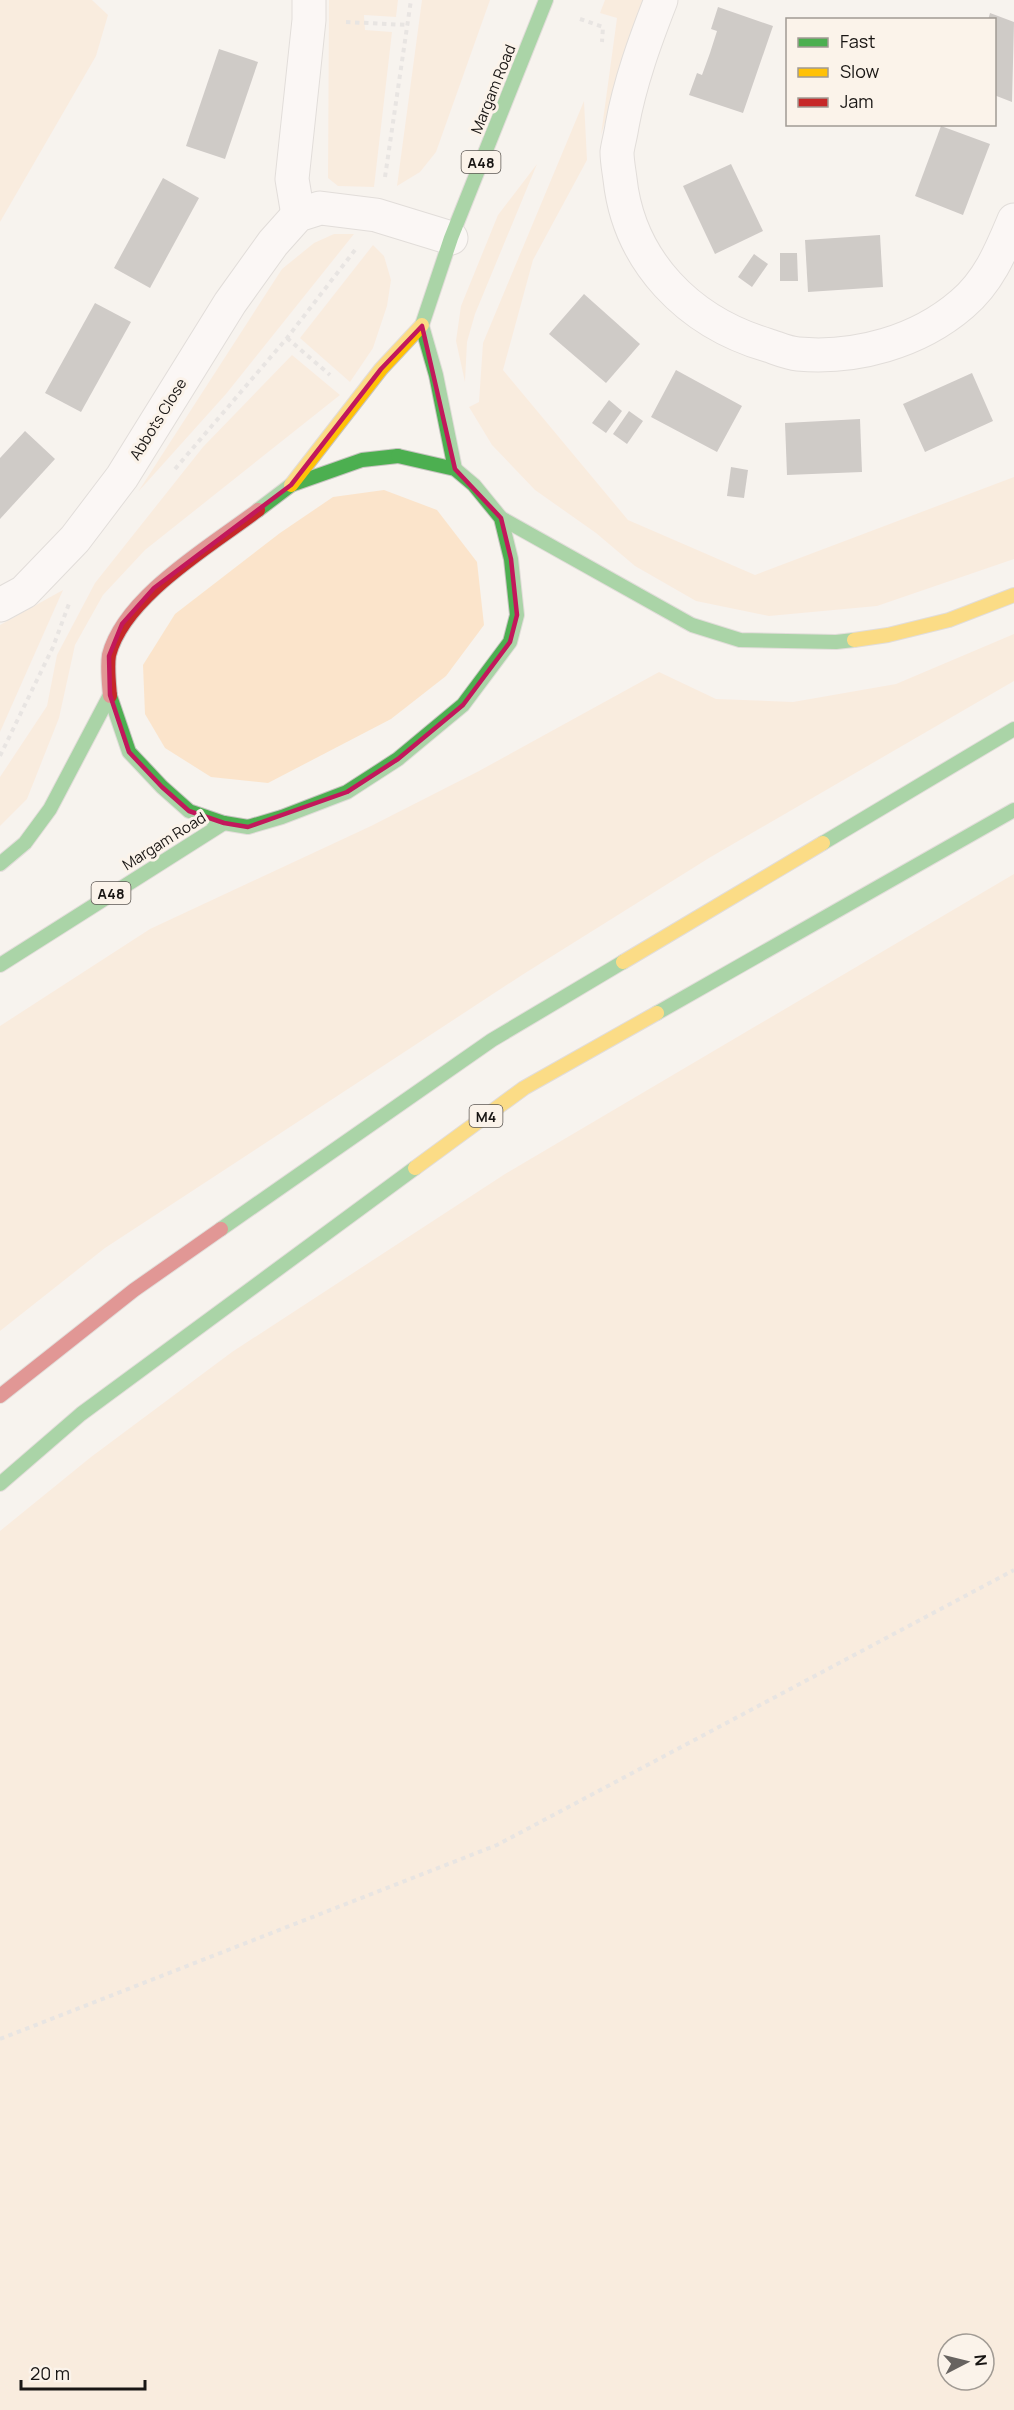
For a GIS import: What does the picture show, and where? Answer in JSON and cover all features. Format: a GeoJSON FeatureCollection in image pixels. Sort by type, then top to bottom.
{"type":"FeatureCollection","features":[{"type":"Feature","properties":{"kind":"main road","name":"Margam Road"},"geometry":{"type":"LineString","coordinates":[[291,485],[381,369],[422,326],[451,238],[546,0]]}},
{"type":"Feature","properties":{"kind":"main road"},"geometry":{"type":"LineString","coordinates":[[422,326],[436,375],[455,469]]}},
{"type":"Feature","properties":{"kind":"main road"},"geometry":{"type":"LineString","coordinates":[[501,518],[511,559],[517,615],[510,642],[463,705],[398,759],[347,792],[282,817],[248,827],[224,823],[189,811],[162,787],[129,752],[110,695],[109,656],[122,624],[154,588],[291,485],[362,460],[398,456],[455,469],[474,485],[501,518],[692,624],[740,640],[836,642],[888,635],[949,620],[1014,595]]}},
{"type":"Feature","properties":{"kind":"main road"},"geometry":{"type":"LineString","coordinates":[[0,864],[24,844],[64,788],[91,728],[110,695]]}},
{"type":"Feature","properties":{"kind":"main road"},"geometry":{"type":"LineString","coordinates":[[0,1396],[134,1290],[492,1040],[1014,729]]}},
{"type":"Feature","properties":{"kind":"main road","name":"M4"},"geometry":{"type":"LineString","coordinates":[[0,1484],[81,1414],[524,1088],[1014,810]]}},
{"type":"Feature","properties":{"kind":"main road","name":"Margam Road"},"geometry":{"type":"LineString","coordinates":[[0,965],[224,823]]}},
{"type":"Feature","properties":{"kind":"street"},"geometry":{"type":"LineString","coordinates":[[661,0],[638,59],[625,108],[617,152],[621,192],[631,227],[645,257],[671,289],[703,317],[742,338],[795,354],[843,355],[884,346],[929,328],[964,303],[994,267],[1014,220]]}},
{"type":"Feature","properties":{"kind":"street"},"geometry":{"type":"LineString","coordinates":[[309,10],[292,179],[298,215],[320,208],[376,215],[451,238]]}},
{"type":"Feature","properties":{"kind":"street","name":"Abbots Close"},"geometry":{"type":"LineString","coordinates":[[0,605],[24,592],[75,539],[122,477],[230,303],[273,243],[298,215]]}},
{"type":"Feature","properties":{"kind":"path"},"geometry":{"type":"LineString","coordinates":[[171,473],[287,338],[364,239],[376,215],[383,189],[411,0]]}},
{"type":"Feature","properties":{"kind":"path"},"geometry":{"type":"LineString","coordinates":[[309,10],[408,25]]}},
{"type":"Feature","properties":{"kind":"path"},"geometry":{"type":"LineString","coordinates":[[287,338],[338,382]]}},
{"type":"Feature","properties":{"kind":"path"},"geometry":{"type":"LineString","coordinates":[[0,756],[53,647],[72,598]]}},
{"type":"Feature","properties":{"kind":"path"},"geometry":{"type":"LineString","coordinates":[[0,2039],[497,1845],[1014,1570]]}},
{"type":"Feature","properties":{"kind":"highlighted area"},"geometry":{"type":"Polygon","coordinates":[[[422,326],[455,469],[501,518],[511,559],[517,615],[510,642],[463,705],[398,759],[347,792],[248,827],[224,823],[189,811],[162,787],[129,752],[110,695],[109,656],[122,624],[154,588],[291,485],[381,369],[422,326]]]}},
{"type":"Feature","properties":{"kind":"shaded area"},"geometry":{"type":"Polygon","coordinates":[[[0,0],[92,0],[108,15],[96,56],[0,222],[0,0]]]}},
{"type":"Feature","properties":{"kind":"shaded area"},"geometry":{"type":"Polygon","coordinates":[[[329,0],[398,0],[396,17],[364,15],[365,30],[392,32],[374,187],[338,186],[328,178],[329,0]]]}},
{"type":"Feature","properties":{"kind":"shaded area"},"geometry":{"type":"Polygon","coordinates":[[[422,0],[490,0],[436,152],[420,172],[397,186],[422,0]]]}},
{"type":"Feature","properties":{"kind":"shaded area"},"geometry":{"type":"Polygon","coordinates":[[[605,0],[643,0],[601,135],[617,18],[600,13],[605,0]]]}},
{"type":"Feature","properties":{"kind":"shaded area"},"geometry":{"type":"Polygon","coordinates":[[[584,101],[587,160],[533,260],[503,370],[628,520],[755,575],[1014,477],[1014,559],[877,606],[769,616],[696,601],[635,566],[596,533],[535,490],[492,445],[469,407],[479,402],[483,343],[584,101]]]}},
{"type":"Feature","properties":{"kind":"shaded area"},"geometry":{"type":"Polygon","coordinates":[[[537,164],[475,314],[467,342],[465,382],[456,341],[461,306],[498,215],[537,164]]]}},
{"type":"Feature","properties":{"kind":"shaded area"},"geometry":{"type":"Polygon","coordinates":[[[334,234],[354,234],[226,394],[138,492],[282,269],[314,243],[334,234]]]}},
{"type":"Feature","properties":{"kind":"shaded area"},"geometry":{"type":"Polygon","coordinates":[[[373,245],[384,256],[391,280],[387,306],[373,348],[350,382],[300,338],[373,245]]]}},
{"type":"Feature","properties":{"kind":"shaded area"},"geometry":{"type":"Polygon","coordinates":[[[292,355],[340,395],[145,550],[103,595],[75,645],[59,718],[27,799],[0,826],[0,777],[47,706],[57,655],[95,583],[203,447],[292,355]]]}},
{"type":"Feature","properties":{"kind":"shaded area"},"geometry":{"type":"Polygon","coordinates":[[[384,490],[437,510],[477,562],[484,625],[446,676],[391,719],[268,783],[211,777],[165,748],[145,714],[143,665],[175,614],[280,533],[333,497],[384,490]]]}},
{"type":"Feature","properties":{"kind":"shaded area"},"geometry":{"type":"Polygon","coordinates":[[[63,590],[0,732],[0,625],[63,590]]]}},
{"type":"Feature","properties":{"kind":"shaded area"},"geometry":{"type":"Polygon","coordinates":[[[1014,634],[1014,681],[709,858],[522,975],[105,1248],[0,1331],[0,1026],[150,929],[371,826],[479,771],[659,672],[716,699],[793,702],[896,684],[1014,634]]]}},
{"type":"Feature","properties":{"kind":"shaded area"},"geometry":{"type":"Polygon","coordinates":[[[1014,874],[1014,2410],[0,2410],[0,1531],[91,1457],[232,1352],[505,1174],[1014,874]]]}},
{"type":"Feature","properties":{"kind":"building"},"geometry":{"type":"Polygon","coordinates":[[[718,7],[773,26],[743,113],[689,95],[697,73],[702,75],[710,53],[717,31],[711,29],[718,7]]]}},
{"type":"Feature","properties":{"kind":"building"},"geometry":{"type":"Polygon","coordinates":[[[990,13],[1014,22],[1012,102],[996,96],[996,18],[989,18],[990,13]]]}},
{"type":"Feature","properties":{"kind":"building"},"geometry":{"type":"Polygon","coordinates":[[[219,49],[258,62],[225,159],[186,146],[219,49]]]}},
{"type":"Feature","properties":{"kind":"building"},"geometry":{"type":"Polygon","coordinates":[[[941,126],[990,144],[963,215],[915,196],[941,126]]]}},
{"type":"Feature","properties":{"kind":"building"},"geometry":{"type":"Polygon","coordinates":[[[731,164],[763,231],[715,254],[683,186],[731,164]]]}},
{"type":"Feature","properties":{"kind":"building"},"geometry":{"type":"Polygon","coordinates":[[[163,178],[199,198],[150,288],[114,268],[163,178]]]}},
{"type":"Feature","properties":{"kind":"building"},"geometry":{"type":"Polygon","coordinates":[[[880,235],[883,287],[808,292],[805,240],[880,235]]]}},
{"type":"Feature","properties":{"kind":"building"},"geometry":{"type":"Polygon","coordinates":[[[780,253],[797,253],[798,281],[780,281],[780,253]]]}},
{"type":"Feature","properties":{"kind":"building"},"geometry":{"type":"Polygon","coordinates":[[[754,254],[768,264],[752,287],[738,277],[754,254]]]}},
{"type":"Feature","properties":{"kind":"building"},"geometry":{"type":"Polygon","coordinates":[[[584,294],[640,344],[606,383],[549,334],[584,294]]]}},
{"type":"Feature","properties":{"kind":"building"},"geometry":{"type":"Polygon","coordinates":[[[95,303],[131,322],[81,412],[45,393],[95,303]]]}},
{"type":"Feature","properties":{"kind":"building"},"geometry":{"type":"Polygon","coordinates":[[[676,370],[742,406],[717,452],[651,417],[676,370]]]}},
{"type":"Feature","properties":{"kind":"building"},"geometry":{"type":"Polygon","coordinates":[[[972,373],[993,421],[925,452],[903,404],[972,373]]]}},
{"type":"Feature","properties":{"kind":"building"},"geometry":{"type":"Polygon","coordinates":[[[609,400],[622,411],[606,433],[592,423],[609,400]]]}},
{"type":"Feature","properties":{"kind":"building"},"geometry":{"type":"Polygon","coordinates":[[[629,411],[643,421],[627,444],[613,434],[629,411]]]}},
{"type":"Feature","properties":{"kind":"building"},"geometry":{"type":"Polygon","coordinates":[[[860,419],[862,472],[787,475],[785,423],[860,419]]]}},
{"type":"Feature","properties":{"kind":"building"},"geometry":{"type":"Polygon","coordinates":[[[25,431],[55,459],[0,519],[0,458],[25,431]]]}},
{"type":"Feature","properties":{"kind":"building"},"geometry":{"type":"Polygon","coordinates":[[[731,467],[748,470],[744,498],[727,496],[731,467]]]}},
{"type":"Feature","properties":{"kind":"traffic: fast"},"geometry":{"type":"LineString","coordinates":[[422,325],[451,238],[546,0]]}},
{"type":"Feature","properties":{"kind":"traffic: fast"},"geometry":{"type":"LineString","coordinates":[[422,326],[436,375],[455,469]]}},
{"type":"Feature","properties":{"kind":"traffic: fast"},"geometry":{"type":"LineString","coordinates":[[110,696],[129,752],[162,787],[189,811],[224,823],[248,827],[282,817],[347,792],[398,759],[463,705],[510,642],[517,615],[511,559],[501,518],[474,485],[455,469],[398,456]]}},
{"type":"Feature","properties":{"kind":"traffic: fast"},"geometry":{"type":"LineString","coordinates":[[258,510],[291,485],[362,460],[398,456]]}},
{"type":"Feature","properties":{"kind":"traffic: fast"},"geometry":{"type":"LineString","coordinates":[[501,518],[692,625],[740,640],[836,642],[854,640]]}},
{"type":"Feature","properties":{"kind":"traffic: fast"},"geometry":{"type":"LineString","coordinates":[[0,864],[25,843],[50,809],[110,695]]}},
{"type":"Feature","properties":{"kind":"traffic: fast"},"geometry":{"type":"LineString","coordinates":[[823,843],[1014,729]]}},
{"type":"Feature","properties":{"kind":"traffic: fast"},"geometry":{"type":"LineString","coordinates":[[657,1013],[1014,810]]}},
{"type":"Feature","properties":{"kind":"traffic: fast"},"geometry":{"type":"LineString","coordinates":[[0,965],[224,823]]}},
{"type":"Feature","properties":{"kind":"traffic: fast"},"geometry":{"type":"LineString","coordinates":[[221,1229],[492,1040],[623,962]]}},
{"type":"Feature","properties":{"kind":"traffic: fast"},"geometry":{"type":"LineString","coordinates":[[0,1484],[81,1414],[415,1168]]}},
{"type":"Feature","properties":{"kind":"traffic: slow"},"geometry":{"type":"LineString","coordinates":[[291,485],[381,369],[422,325]]}},
{"type":"Feature","properties":{"kind":"traffic: slow"},"geometry":{"type":"LineString","coordinates":[[854,640],[888,635],[949,620],[1014,595]]}},
{"type":"Feature","properties":{"kind":"traffic: slow"},"geometry":{"type":"LineString","coordinates":[[623,962],[823,843]]}},
{"type":"Feature","properties":{"kind":"traffic: slow"},"geometry":{"type":"LineString","coordinates":[[415,1168],[524,1088],[657,1013]]}},
{"type":"Feature","properties":{"kind":"traffic: jam"},"geometry":{"type":"LineString","coordinates":[[110,696],[109,655],[118,633],[132,612],[172,574],[258,510]]}},
{"type":"Feature","properties":{"kind":"traffic: jam"},"geometry":{"type":"LineString","coordinates":[[0,1396],[134,1290],[221,1229]]}}]}
